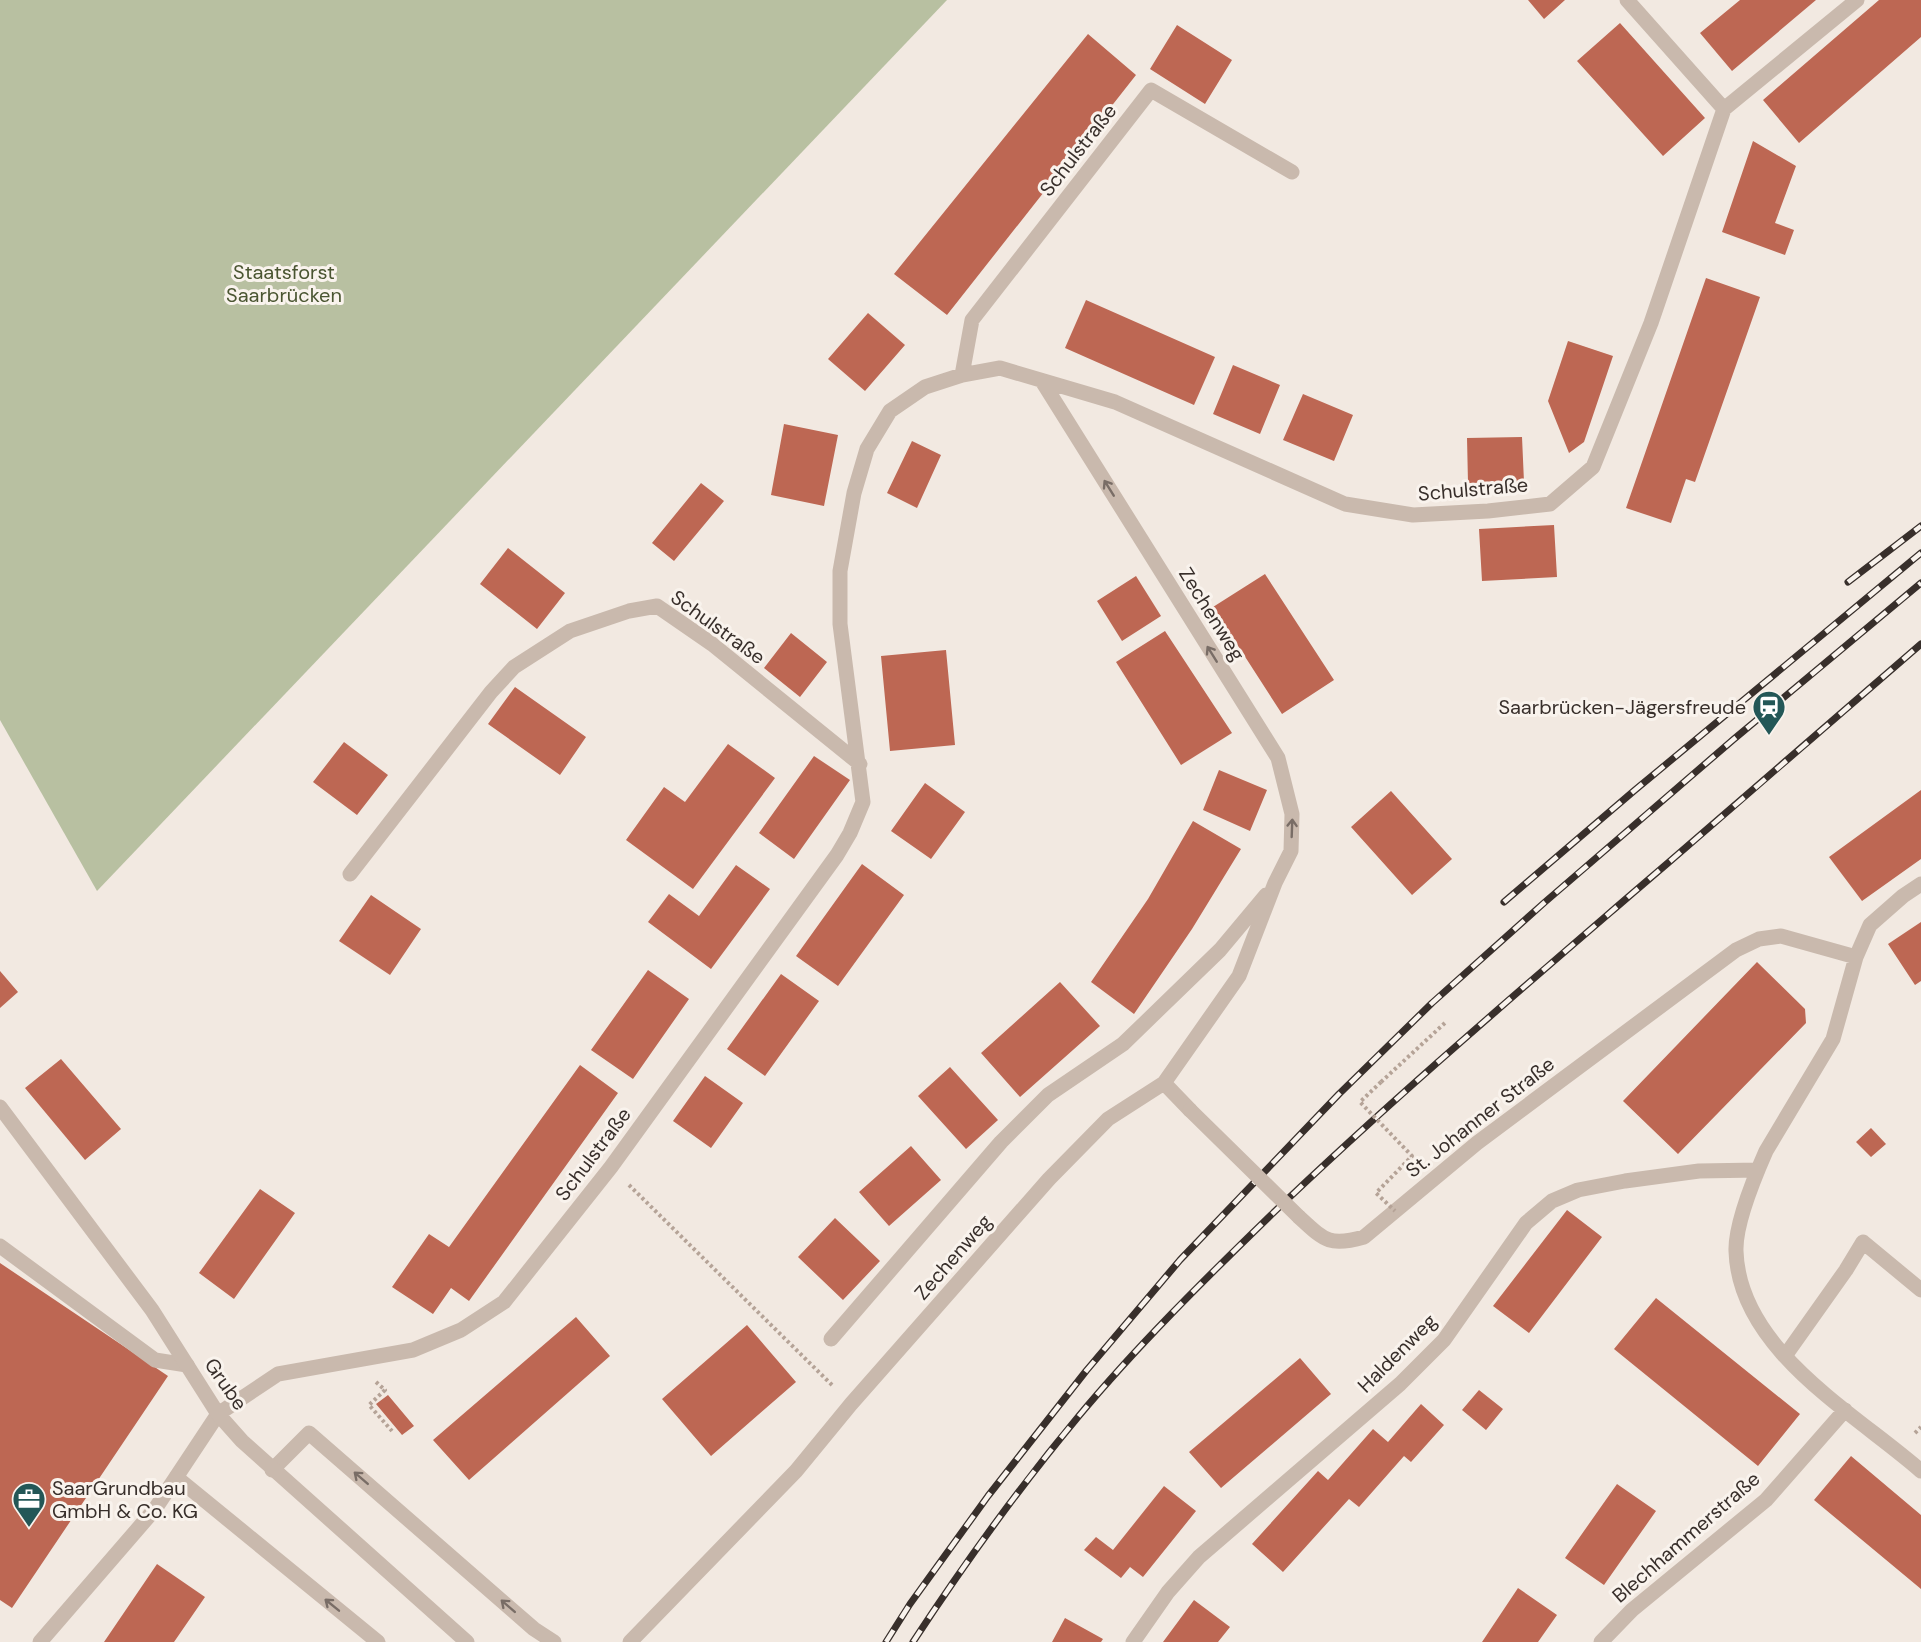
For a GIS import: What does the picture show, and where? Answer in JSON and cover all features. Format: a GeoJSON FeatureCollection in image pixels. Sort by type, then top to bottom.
{"type":"FeatureCollection","features":[{"type":"Feature","properties":{"kind":"street"},"geometry":{"type":"LineString","coordinates":[[1627,0],[1724,109],[1857,0]]}},
{"type":"Feature","properties":{"kind":"street","name":"Schulstraße"},"geometry":{"type":"LineString","coordinates":[[962,375],[972,320],[1151,90],[1292,172]]}},
{"type":"Feature","properties":{"kind":"street","name":"Schulstraße"},"geometry":{"type":"LineString","coordinates":[[218,1414],[278,1374],[413,1350],[461,1330],[504,1302],[611,1167],[837,855],[850,833],[863,802],[860,764],[840,624],[840,571],[854,493],[867,449],[890,411],[925,387],[962,375],[1000,368],[1115,402],[1345,504],[1413,515],[1488,511],[1550,504],[1593,467],[1651,323],[1724,109]]}},
{"type":"Feature","properties":{"kind":"street","name":"Zechenweg"},"geometry":{"type":"LineString","coordinates":[[630,1642],[796,1471],[851,1404],[1071,1157],[1108,1119],[1164,1083],[1239,976],[1275,883],[1291,850],[1292,814],[1278,758],[1042,381]]}},
{"type":"Feature","properties":{"kind":"street","name":"Schulstraße"},"geometry":{"type":"LineString","coordinates":[[350,874],[491,692],[514,667],[570,631],[630,611],[657,606],[712,644],[860,764]]}},
{"type":"Feature","properties":{"kind":"street","name":"Zechenweg"},"geometry":{"type":"LineString","coordinates":[[831,1339],[1001,1142],[1048,1095],[1123,1044],[1220,950],[1275,883]]}},
{"type":"Feature","properties":{"kind":"street"},"geometry":{"type":"LineString","coordinates":[[1921,884],[1903,896],[1870,926],[1856,957],[1833,1039],[1766,1151],[1758,1170],[1742,1218],[1736,1249],[1739,1275],[1747,1300],[1762,1327],[1785,1356],[1811,1383],[1921,1472]]}},
{"type":"Feature","properties":{"kind":"street","name":"St. Johanner Straße"},"geometry":{"type":"LineString","coordinates":[[1164,1083],[1320,1237],[1342,1243],[1364,1237],[1477,1143],[1736,950],[1759,939],[1781,936],[1856,957]]}},
{"type":"Feature","properties":{"kind":"street","name":"Grube"},"geometry":{"type":"LineString","coordinates":[[0,1107],[152,1311],[218,1414],[272,1470],[467,1642]]}},
{"type":"Feature","properties":{"kind":"street","name":"Haldenweg"},"geometry":{"type":"LineString","coordinates":[[1133,1642],[1168,1592],[1199,1557],[1400,1384],[1444,1340],[1526,1223],[1552,1201],[1578,1190],[1625,1181],[1699,1171],[1758,1170]]}},
{"type":"Feature","properties":{"kind":"street"},"geometry":{"type":"LineString","coordinates":[[1785,1356],[1863,1242],[1921,1290]]}},
{"type":"Feature","properties":{"kind":"street"},"geometry":{"type":"LineString","coordinates":[[0,1246],[155,1360],[187,1365]]}},
{"type":"Feature","properties":{"kind":"street","name":"Blechhammerstraße"},"geometry":{"type":"LineString","coordinates":[[1601,1642],[1632,1610],[1766,1500],[1845,1410]]}},
{"type":"Feature","properties":{"kind":"street"},"geometry":{"type":"LineString","coordinates":[[40,1642],[155,1509],[218,1414]]}},
{"type":"Feature","properties":{"kind":"street"},"geometry":{"type":"LineString","coordinates":[[272,1470],[309,1433],[534,1629],[554,1642]]}},
{"type":"Feature","properties":{"kind":"street"},"geometry":{"type":"LineString","coordinates":[[176,1477],[378,1642]]}},
{"type":"Feature","properties":{"kind":"path"},"geometry":{"type":"LineString","coordinates":[[1395,1211],[1376,1193],[1412,1156],[1360,1102],[1448,1020]]}},
{"type":"Feature","properties":{"kind":"path"},"geometry":{"type":"LineString","coordinates":[[611,1167],[851,1404]]}},
{"type":"Feature","properties":{"kind":"path"},"geometry":{"type":"LineString","coordinates":[[382,1388],[385,1390],[369,1404],[392,1431]]}},
{"type":"Feature","properties":{"kind":"green space","name":"Staatsforst Saarbrücken"},"geometry":{"type":"Polygon","coordinates":[[[0,0],[947,0],[97,891],[0,720],[0,0]]]}},
{"type":"Feature","properties":{"kind":"building"},"geometry":{"type":"Polygon","coordinates":[[[1528,0],[1565,0],[1544,19],[1528,0]]]}},
{"type":"Feature","properties":{"kind":"building"},"geometry":{"type":"Polygon","coordinates":[[[1740,0],[1816,0],[1732,71],[1700,33],[1740,0]]]}},
{"type":"Feature","properties":{"kind":"building"},"geometry":{"type":"Polygon","coordinates":[[[1879,0],[1921,0],[1921,37],[1799,143],[1763,100],[1879,0]]]}},
{"type":"Feature","properties":{"kind":"building"},"geometry":{"type":"Polygon","coordinates":[[[1620,23],[1705,118],[1663,156],[1577,61],[1620,23]]]}},
{"type":"Feature","properties":{"kind":"building"},"geometry":{"type":"Polygon","coordinates":[[[1177,25],[1232,60],[1205,104],[1150,69],[1177,25]]]}},
{"type":"Feature","properties":{"kind":"building"},"geometry":{"type":"Polygon","coordinates":[[[1088,34],[1136,75],[947,315],[894,274],[1088,34]]]}},
{"type":"Feature","properties":{"kind":"building"},"geometry":{"type":"Polygon","coordinates":[[[1753,141],[1796,166],[1775,223],[1794,230],[1785,255],[1722,232],[1753,141]]]}},
{"type":"Feature","properties":{"kind":"building"},"geometry":{"type":"Polygon","coordinates":[[[1706,278],[1760,297],[1695,482],[1686,479],[1671,523],[1626,508],[1706,278]]]}},
{"type":"Feature","properties":{"kind":"building"},"geometry":{"type":"Polygon","coordinates":[[[1086,300],[1215,357],[1194,405],[1065,348],[1086,300]]]}},
{"type":"Feature","properties":{"kind":"building"},"geometry":{"type":"Polygon","coordinates":[[[868,313],[905,345],[865,391],[828,359],[868,313]]]}},
{"type":"Feature","properties":{"kind":"building"},"geometry":{"type":"Polygon","coordinates":[[[1568,341],[1613,356],[1584,442],[1569,453],[1548,401],[1568,341]]]}},
{"type":"Feature","properties":{"kind":"building"},"geometry":{"type":"Polygon","coordinates":[[[1233,365],[1280,385],[1260,434],[1213,414],[1233,365]]]}},
{"type":"Feature","properties":{"kind":"building"},"geometry":{"type":"Polygon","coordinates":[[[1303,394],[1353,415],[1334,461],[1283,440],[1303,394]]]}},
{"type":"Feature","properties":{"kind":"building"},"geometry":{"type":"Polygon","coordinates":[[[784,424],[838,435],[824,506],[771,495],[784,424]]]}},
{"type":"Feature","properties":{"kind":"building"},"geometry":{"type":"Polygon","coordinates":[[[1522,437],[1524,482],[1468,483],[1467,438],[1522,437]]]}},
{"type":"Feature","properties":{"kind":"building"},"geometry":{"type":"Polygon","coordinates":[[[912,441],[941,455],[917,508],[887,493],[912,441]]]}},
{"type":"Feature","properties":{"kind":"building"},"geometry":{"type":"Polygon","coordinates":[[[701,483],[724,501],[674,561],[652,543],[701,483]]]}},
{"type":"Feature","properties":{"kind":"building"},"geometry":{"type":"Polygon","coordinates":[[[1554,525],[1557,577],[1482,581],[1479,529],[1554,525]]]}},
{"type":"Feature","properties":{"kind":"building"},"geometry":{"type":"Polygon","coordinates":[[[508,548],[565,593],[537,629],[480,584],[508,548]]]}},
{"type":"Feature","properties":{"kind":"building"},"geometry":{"type":"Polygon","coordinates":[[[1265,574],[1334,680],[1282,714],[1213,607],[1265,574]]]}},
{"type":"Feature","properties":{"kind":"building"},"geometry":{"type":"Polygon","coordinates":[[[1136,576],[1161,616],[1122,641],[1097,601],[1136,576]]]}},
{"type":"Feature","properties":{"kind":"building"},"geometry":{"type":"Polygon","coordinates":[[[1165,631],[1232,733],[1181,765],[1116,662],[1165,631]]]}},
{"type":"Feature","properties":{"kind":"building"},"geometry":{"type":"Polygon","coordinates":[[[791,633],[827,662],[800,697],[764,668],[791,633]]]}},
{"type":"Feature","properties":{"kind":"building"},"geometry":{"type":"Polygon","coordinates":[[[946,650],[955,745],[890,751],[881,656],[946,650]]]}},
{"type":"Feature","properties":{"kind":"building"},"geometry":{"type":"Polygon","coordinates":[[[515,687],[586,737],[560,775],[488,724],[515,687]]]}},
{"type":"Feature","properties":{"kind":"building"},"geometry":{"type":"Polygon","coordinates":[[[344,742],[388,775],[357,815],[313,782],[344,742]]]}},
{"type":"Feature","properties":{"kind":"building"},"geometry":{"type":"Polygon","coordinates":[[[728,744],[775,778],[693,889],[626,840],[664,787],[685,802],[728,744]]]}},
{"type":"Feature","properties":{"kind":"building"},"geometry":{"type":"Polygon","coordinates":[[[814,756],[850,780],[794,859],[759,833],[814,756]]]}},
{"type":"Feature","properties":{"kind":"building"},"geometry":{"type":"Polygon","coordinates":[[[1219,770],[1267,790],[1250,831],[1203,810],[1219,770]]]}},
{"type":"Feature","properties":{"kind":"building"},"geometry":{"type":"Polygon","coordinates":[[[925,783],[965,812],[931,859],[891,831],[925,783]]]}},
{"type":"Feature","properties":{"kind":"building"},"geometry":{"type":"Polygon","coordinates":[[[1921,790],[1921,859],[1862,901],[1829,857],[1921,790]]]}},
{"type":"Feature","properties":{"kind":"building"},"geometry":{"type":"Polygon","coordinates":[[[1391,791],[1452,859],[1412,895],[1351,827],[1391,791]]]}},
{"type":"Feature","properties":{"kind":"building"},"geometry":{"type":"Polygon","coordinates":[[[1193,821],[1241,849],[1192,929],[1134,1014],[1091,982],[1148,899],[1193,821]]]}},
{"type":"Feature","properties":{"kind":"building"},"geometry":{"type":"Polygon","coordinates":[[[862,864],[904,895],[838,986],[796,956],[862,864]]]}},
{"type":"Feature","properties":{"kind":"building"},"geometry":{"type":"Polygon","coordinates":[[[736,865],[770,889],[711,969],[648,922],[669,894],[699,916],[736,865]]]}},
{"type":"Feature","properties":{"kind":"building"},"geometry":{"type":"Polygon","coordinates":[[[371,895],[421,929],[390,975],[339,941],[371,895]]]}},
{"type":"Feature","properties":{"kind":"building"},"geometry":{"type":"Polygon","coordinates":[[[1921,922],[1921,981],[1915,985],[1888,944],[1921,922]]]}},
{"type":"Feature","properties":{"kind":"building"},"geometry":{"type":"Polygon","coordinates":[[[1757,962],[1805,1009],[1806,1023],[1678,1154],[1623,1101],[1757,962]]]}},
{"type":"Feature","properties":{"kind":"building"},"geometry":{"type":"Polygon","coordinates":[[[648,970],[689,999],[633,1079],[591,1050],[648,970]]]}},
{"type":"Feature","properties":{"kind":"building"},"geometry":{"type":"Polygon","coordinates":[[[0,971],[18,992],[0,1008],[0,971]]]}},
{"type":"Feature","properties":{"kind":"building"},"geometry":{"type":"Polygon","coordinates":[[[781,974],[819,1001],[765,1076],[727,1049],[781,974]]]}},
{"type":"Feature","properties":{"kind":"building"},"geometry":{"type":"Polygon","coordinates":[[[1060,982],[1100,1026],[1020,1097],[981,1053],[1060,982]]]}},
{"type":"Feature","properties":{"kind":"building"},"geometry":{"type":"Polygon","coordinates":[[[61,1059],[121,1129],[85,1160],[25,1088],[61,1059]]]}},
{"type":"Feature","properties":{"kind":"building"},"geometry":{"type":"Polygon","coordinates":[[[580,1065],[618,1093],[469,1301],[451,1288],[433,1314],[392,1287],[429,1234],[449,1247],[580,1065]]]}},
{"type":"Feature","properties":{"kind":"building"},"geometry":{"type":"Polygon","coordinates":[[[950,1067],[998,1120],[966,1149],[918,1096],[950,1067]]]}},
{"type":"Feature","properties":{"kind":"building"},"geometry":{"type":"Polygon","coordinates":[[[705,1076],[743,1103],[711,1148],[673,1121],[705,1076]]]}},
{"type":"Feature","properties":{"kind":"building"},"geometry":{"type":"Polygon","coordinates":[[[1871,1128],[1886,1144],[1871,1157],[1856,1142],[1871,1128]]]}},
{"type":"Feature","properties":{"kind":"building"},"geometry":{"type":"Polygon","coordinates":[[[911,1146],[941,1180],[889,1226],[859,1192],[911,1146]]]}},
{"type":"Feature","properties":{"kind":"building"},"geometry":{"type":"Polygon","coordinates":[[[260,1189],[295,1213],[234,1299],[199,1273],[260,1189]]]}},
{"type":"Feature","properties":{"kind":"building"},"geometry":{"type":"Polygon","coordinates":[[[1567,1210],[1602,1237],[1529,1333],[1493,1306],[1567,1210]]]}},
{"type":"Feature","properties":{"kind":"building"},"geometry":{"type":"Polygon","coordinates":[[[835,1218],[880,1261],[843,1300],[798,1257],[835,1218]]]}},
{"type":"Feature","properties":{"kind":"building"},"geometry":{"type":"Polygon","coordinates":[[[0,1263],[168,1376],[12,1608],[0,1600],[0,1263]]]}},
{"type":"Feature","properties":{"kind":"building"},"geometry":{"type":"Polygon","coordinates":[[[1656,1298],[1800,1414],[1758,1466],[1614,1349],[1656,1298]]]}},
{"type":"Feature","properties":{"kind":"building"},"geometry":{"type":"Polygon","coordinates":[[[576,1317],[610,1356],[469,1480],[433,1440],[576,1317]]]}},
{"type":"Feature","properties":{"kind":"building"},"geometry":{"type":"Polygon","coordinates":[[[747,1325],[796,1382],[711,1456],[662,1399],[747,1325]]]}},
{"type":"Feature","properties":{"kind":"building"},"geometry":{"type":"Polygon","coordinates":[[[1300,1358],[1331,1394],[1221,1488],[1189,1452],[1300,1358]]]}},
{"type":"Feature","properties":{"kind":"building"},"geometry":{"type":"Polygon","coordinates":[[[1479,1390],[1503,1409],[1486,1430],[1462,1410],[1479,1390]]]}},
{"type":"Feature","properties":{"kind":"building"},"geometry":{"type":"Polygon","coordinates":[[[388,1395],[414,1426],[402,1435],[376,1404],[388,1395]]]}},
{"type":"Feature","properties":{"kind":"building"},"geometry":{"type":"Polygon","coordinates":[[[1421,1404],[1444,1425],[1411,1462],[1404,1456],[1359,1507],[1349,1499],[1283,1572],[1252,1544],[1318,1471],[1328,1480],[1373,1429],[1388,1442],[1421,1404]]]}},
{"type":"Feature","properties":{"kind":"building"},"geometry":{"type":"Polygon","coordinates":[[[1851,1456],[1921,1515],[1921,1589],[1814,1500],[1851,1456]]]}},
{"type":"Feature","properties":{"kind":"building"},"geometry":{"type":"Polygon","coordinates":[[[1617,1484],[1656,1511],[1604,1585],[1565,1558],[1617,1484]]]}},
{"type":"Feature","properties":{"kind":"building"},"geometry":{"type":"Polygon","coordinates":[[[1164,1486],[1196,1511],[1143,1577],[1130,1567],[1121,1578],[1084,1550],[1096,1537],[1113,1550],[1164,1486]]]}},
{"type":"Feature","properties":{"kind":"building"},"geometry":{"type":"Polygon","coordinates":[[[157,1564],[205,1597],[174,1642],[104,1642],[157,1564]]]}},
{"type":"Feature","properties":{"kind":"building"},"geometry":{"type":"Polygon","coordinates":[[[1518,1588],[1557,1615],[1538,1642],[1482,1642],[1518,1588]]]}},
{"type":"Feature","properties":{"kind":"building"},"geometry":{"type":"Polygon","coordinates":[[[1194,1600],[1230,1627],[1218,1642],[1163,1642],[1194,1600]]]}},
{"type":"Feature","properties":{"kind":"building"},"geometry":{"type":"Polygon","coordinates":[[[1065,1618],[1103,1639],[1101,1642],[1052,1642],[1065,1618]]]}},
{"type":"Feature","properties":{"kind":"railway"},"geometry":{"type":"LineString","coordinates":[[1848,582],[1921,526]]}},
{"type":"Feature","properties":{"kind":"railway"},"geometry":{"type":"LineString","coordinates":[[1504,902],[1635,790],[1921,553]]}},
{"type":"Feature","properties":{"kind":"railway"},"geometry":{"type":"LineString","coordinates":[[886,1642],[910,1604],[988,1496],[1086,1371],[1180,1260],[1339,1094],[1432,1003],[1545,902],[1734,739],[1921,583]]}},
{"type":"Feature","properties":{"kind":"railway"},"geometry":{"type":"LineString","coordinates":[[913,1642],[992,1527],[1056,1444],[1100,1391],[1221,1264],[1315,1173],[1450,1051],[1921,644]]}},
{"type":"Feature","properties":{"kind":"place","name":"Saarbrücken-Jägersfreude"},"geometry":{"type":"Point","coordinates":[1769,736]}},
{"type":"Feature","properties":{"kind":"place","name":"SaarGrundbau GmbH & Co. KG"},"geometry":{"type":"Point","coordinates":[29,1528]}}]}
